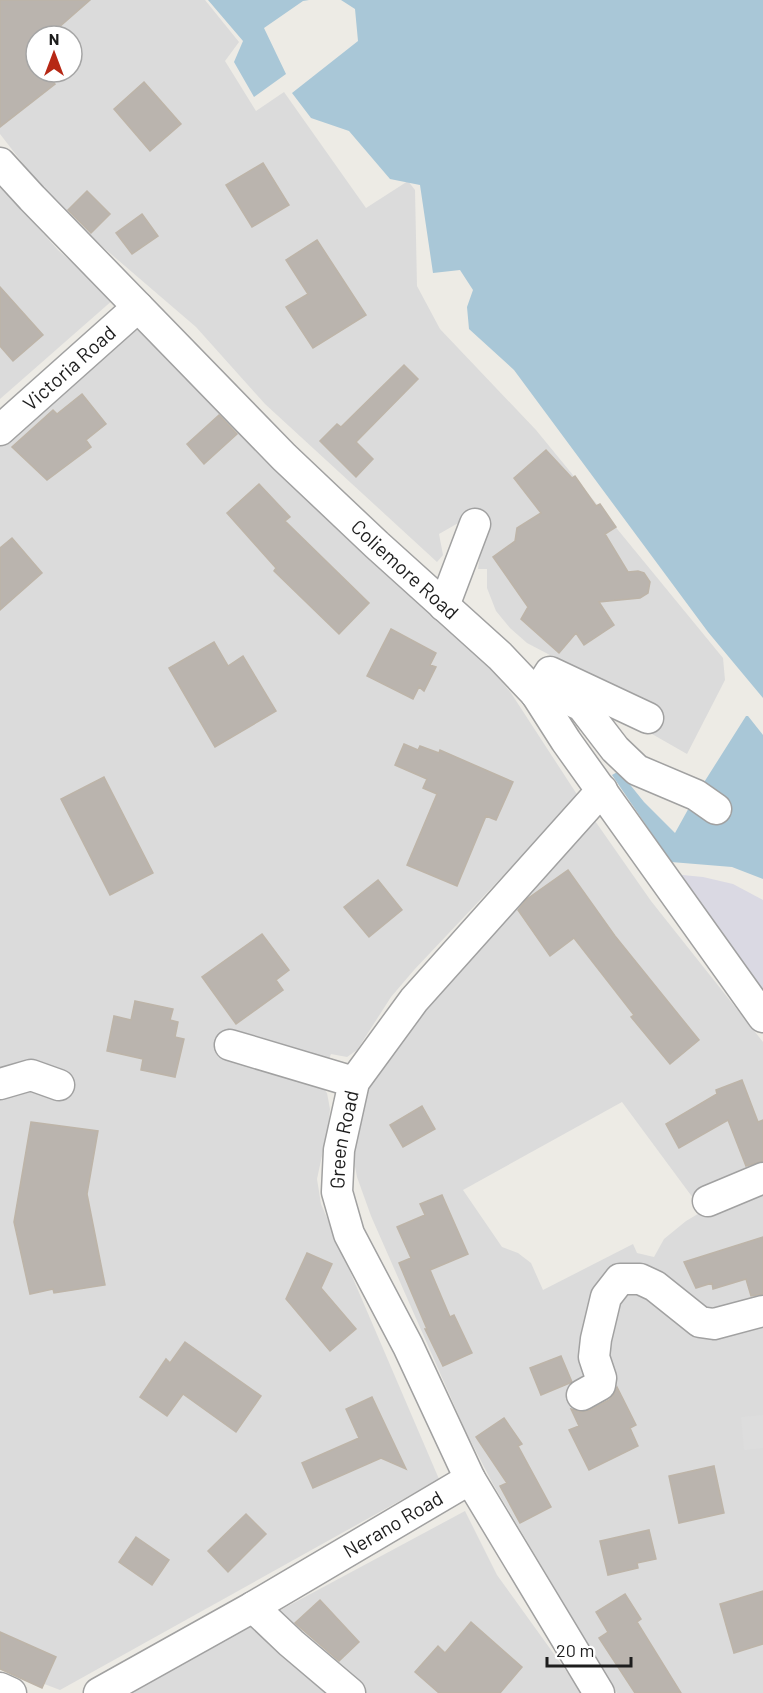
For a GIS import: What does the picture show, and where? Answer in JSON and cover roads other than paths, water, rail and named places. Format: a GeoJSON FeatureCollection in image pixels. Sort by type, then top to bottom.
{"type":"FeatureCollection","features":[{"type":"Feature","properties":{"kind":"street","name":"Coliemore Road"},"geometry":{"type":"LineString","coordinates":[[0,163],[284,457],[500,656],[536,694],[566,741],[763,1017]]}},
{"type":"Feature","properties":{"kind":"street","name":"Victoria Road"},"geometry":{"type":"LineString","coordinates":[[0,430],[138,306]]}},
{"type":"Feature","properties":{"kind":"street"},"geometry":{"type":"LineString","coordinates":[[444,606],[462,535]]}},
{"type":"Feature","properties":{"kind":"street"},"geometry":{"type":"LineString","coordinates":[[648,718],[550,672],[536,694],[562,698],[582,706],[615,749],[637,770],[696,795],[716,809]]}},
{"type":"Feature","properties":{"kind":"street","name":"Green Road"},"geometry":{"type":"LineString","coordinates":[[470,1479],[408,1346],[349,1234],[337,1192],[339,1150],[354,1082],[414,1000],[602,790]]}},
{"type":"Feature","properties":{"kind":"street"},"geometry":{"type":"LineString","coordinates":[[230,1045],[354,1082]]}},
{"type":"Feature","properties":{"kind":"street"},"geometry":{"type":"LineString","coordinates":[[0,1084],[31,1075],[59,1085]]}},
{"type":"Feature","properties":{"kind":"street"},"geometry":{"type":"LineString","coordinates":[[708,1201],[763,1178]]}},
{"type":"Feature","properties":{"kind":"street"},"geometry":{"type":"LineString","coordinates":[[582,1395],[600,1385],[601,1378],[594,1357],[596,1339],[606,1297],[620,1280],[640,1279],[656,1286],[700,1322],[714,1324],[763,1311]]}},
{"type":"Feature","properties":{"kind":"street"},"geometry":{"type":"LineString","coordinates":[[470,1479],[599,1693]]}},
{"type":"Feature","properties":{"kind":"street","name":"Nerano Road"},"geometry":{"type":"LineString","coordinates":[[99,1693],[254,1607],[470,1479]]}},
{"type":"Feature","properties":{"kind":"street"},"geometry":{"type":"LineString","coordinates":[[254,1607],[291,1643],[350,1693]]}},
{"type":"Feature","properties":{"kind":"street"},"geometry":{"type":"LineString","coordinates":[[0,1688],[11,1693]]}},
{"type":"Feature","properties":{"kind":"water"},"geometry":{"type":"Polygon","coordinates":[[[208,0],[309,0],[303,1],[264,28],[286,74],[254,97],[234,62],[243,41],[208,0]]]}},
{"type":"Feature","properties":{"kind":"water"},"geometry":{"type":"Polygon","coordinates":[[[341,0],[763,0],[763,698],[708,632],[514,370],[469,329],[467,307],[473,290],[460,270],[433,273],[420,185],[390,179],[349,131],[311,118],[292,93],[358,41],[355,9],[341,0]]]}},
{"type":"Feature","properties":{"kind":"water"},"geometry":{"type":"Polygon","coordinates":[[[746,716],[763,735],[763,879],[732,867],[671,862],[612,775],[619,771],[644,802],[675,833],[746,716]]]}}]}
